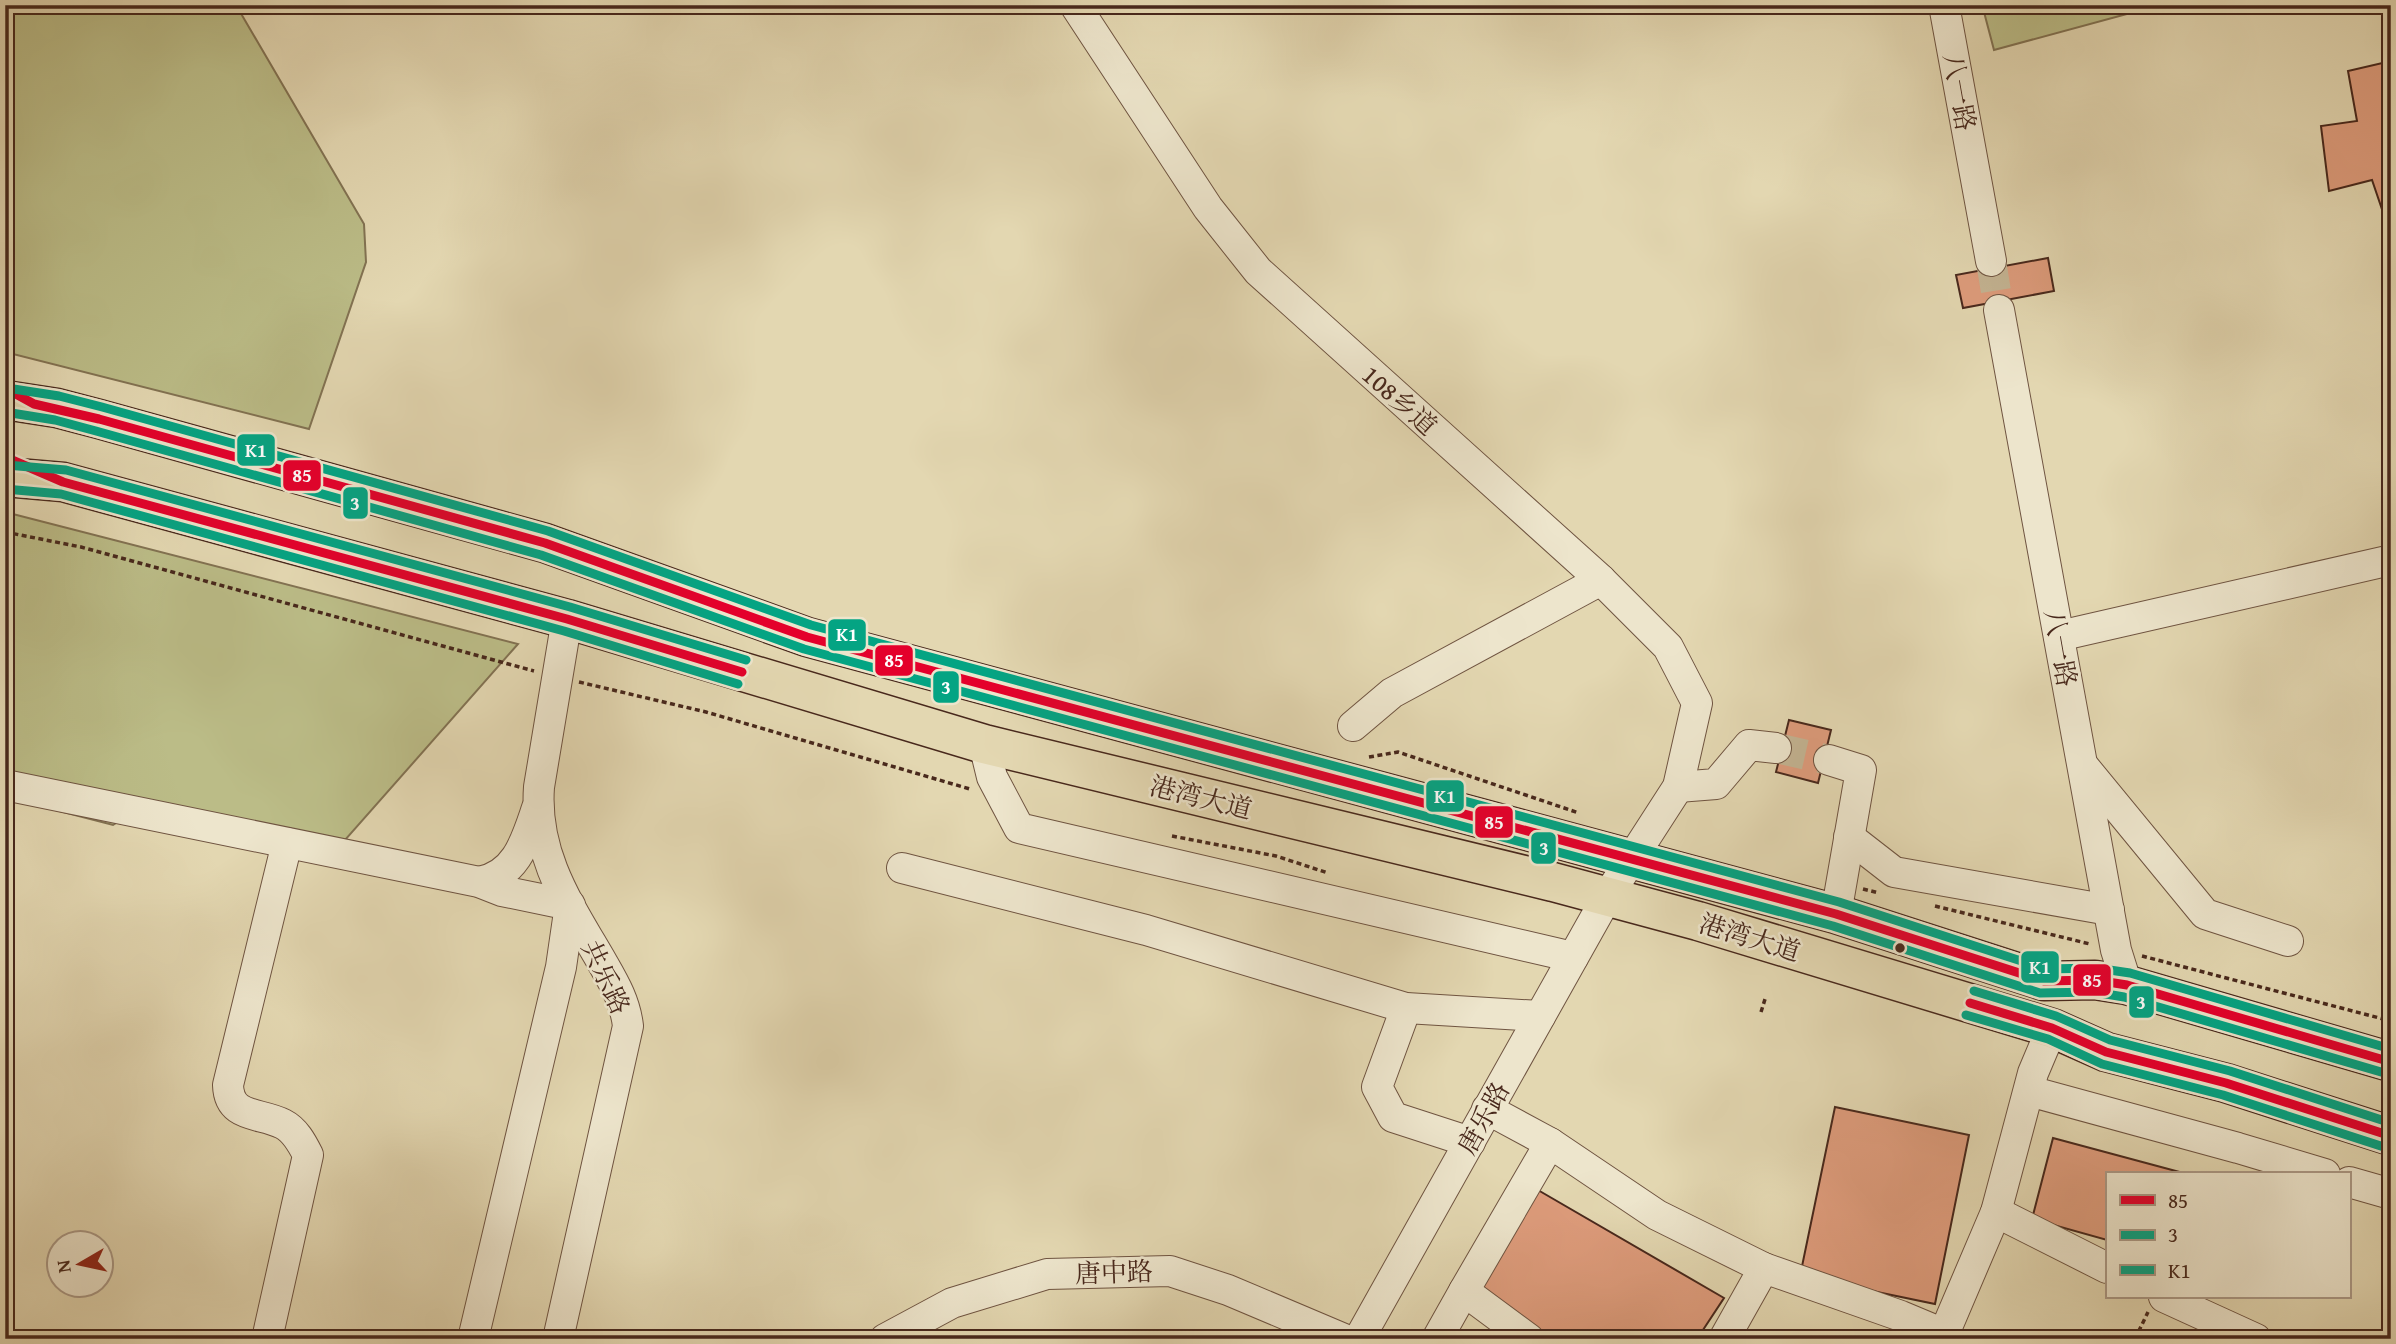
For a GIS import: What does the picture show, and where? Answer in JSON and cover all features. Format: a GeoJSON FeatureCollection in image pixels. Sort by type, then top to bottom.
{"type":"FeatureCollection","features":[{"type":"Feature","properties":{"kind":"highway","name":"港湾大道"},"geometry":{"type":"LineString","coordinates":[[15,397],[545,543],[807,637],[1836,914],[2044,981],[2095,980],[2127,985],[2391,1062]]}},
{"type":"Feature","properties":{"kind":"highway","name":"港湾大道"},"geometry":{"type":"LineString","coordinates":[[5,477],[63,482],[567,619],[984,744],[1698,921],[2052,1028],[2106,1052],[2227,1083],[2391,1136]]}},
{"type":"Feature","properties":{"kind":"street","name":"108乡道"},"geometry":{"type":"LineString","coordinates":[[1075,5],[1209,208],[1258,271],[1601,580],[1668,647],[1697,703],[1678,787]]}},
{"type":"Feature","properties":{"kind":"street","name":"八一路"},"geometry":{"type":"LineString","coordinates":[[1944,5],[1991,261]]}},
{"type":"Feature","properties":{"kind":"street","name":"八一路"},"geometry":{"type":"LineString","coordinates":[[1999,310],[2116,950],[2127,985]]}},
{"type":"Feature","properties":{"kind":"street"},"geometry":{"type":"LineString","coordinates":[[2059,636],[2391,560]]}},
{"type":"Feature","properties":{"kind":"street"},"geometry":{"type":"LineString","coordinates":[[1353,726],[1392,693],[1601,580]]}},
{"type":"Feature","properties":{"kind":"street","name":"共乐路"},"geometry":{"type":"LineString","coordinates":[[558,1339],[628,1026],[622,997],[548,862],[537,808],[567,619]]}},
{"type":"Feature","properties":{"kind":"street"},"geometry":{"type":"LineString","coordinates":[[984,744],[992,777],[1020,828],[1573,957]]}},
{"type":"Feature","properties":{"kind":"street"},"geometry":{"type":"LineString","coordinates":[[1678,787],[1716,784],[1749,745],[1776,748]]}},
{"type":"Feature","properties":{"kind":"street"},"geometry":{"type":"LineString","coordinates":[[1829,760],[1861,770],[1836,914]]}},
{"type":"Feature","properties":{"kind":"street"},"geometry":{"type":"LineString","coordinates":[[2082,764],[2205,914],[2288,942]]}},
{"type":"Feature","properties":{"kind":"street"},"geometry":{"type":"LineString","coordinates":[[5,785],[479,882],[502,891],[570,905],[561,967],[473,1339]]}},
{"type":"Feature","properties":{"kind":"street","name":"唐乐路"},"geometry":{"type":"LineString","coordinates":[[1359,1339],[1607,897],[1678,787]]}},
{"type":"Feature","properties":{"kind":"street"},"geometry":{"type":"LineString","coordinates":[[479,882],[499,876],[513,864],[537,808]]}},
{"type":"Feature","properties":{"kind":"street"},"geometry":{"type":"LineString","coordinates":[[1849,837],[1894,872],[2109,910]]}},
{"type":"Feature","properties":{"kind":"street"},"geometry":{"type":"LineString","coordinates":[[267,1339],[307,1155],[289,1128],[237,1108],[228,1094],[228,1085],[287,843]]}},
{"type":"Feature","properties":{"kind":"street"},"geometry":{"type":"LineString","coordinates":[[902,868],[1146,930],[1406,1008],[1540,1016]]}},
{"type":"Feature","properties":{"kind":"street"},"geometry":{"type":"LineString","coordinates":[[561,967],[570,960],[581,957],[593,958],[603,963]]}},
{"type":"Feature","properties":{"kind":"street"},"geometry":{"type":"LineString","coordinates":[[1406,1008],[1377,1087],[1393,1117],[1470,1142]]}},
{"type":"Feature","properties":{"kind":"street"},"geometry":{"type":"LineString","coordinates":[[1487,1109],[1549,1143],[1657,1215],[1764,1268],[1944,1334],[1996,1212],[2033,1073],[2052,1028]]}},
{"type":"Feature","properties":{"kind":"street"},"geometry":{"type":"LineString","coordinates":[[2029,1091],[2318,1172]]}},
{"type":"Feature","properties":{"kind":"street"},"geometry":{"type":"LineString","coordinates":[[1437,1339],[1549,1143]]}},
{"type":"Feature","properties":{"kind":"street"},"geometry":{"type":"LineString","coordinates":[[2350,1182],[2391,1195]]}},
{"type":"Feature","properties":{"kind":"street"},"geometry":{"type":"LineString","coordinates":[[1996,1212],[2106,1267]]}},
{"type":"Feature","properties":{"kind":"street"},"geometry":{"type":"LineString","coordinates":[[1724,1339],[1764,1268]]}},
{"type":"Feature","properties":{"kind":"street","name":"唐中路"},"geometry":{"type":"LineString","coordinates":[[885,1339],[952,1303],[1047,1274],[1170,1270],[1228,1290],[1344,1339]]}},
{"type":"Feature","properties":{"kind":"street"},"geometry":{"type":"LineString","coordinates":[[1464,1292],[1529,1339]]}},
{"type":"Feature","properties":{"kind":"street"},"geometry":{"type":"LineString","coordinates":[[2157,1302],[2256,1339]]}},
{"type":"Feature","properties":{"kind":"path"},"geometry":{"type":"LineString","coordinates":[[5,532],[81,547],[557,677],[706,712],[1003,798]]}},
{"type":"Feature","properties":{"kind":"path"},"geometry":{"type":"LineString","coordinates":[[1160,834],[1276,856],[1340,877]]}},
{"type":"Feature","properties":{"kind":"path"},"geometry":{"type":"LineString","coordinates":[[1761,1012],[1766,996]]}},
{"type":"Feature","properties":{"kind":"path"},"geometry":{"type":"LineString","coordinates":[[2135,1339],[2157,1302]]}},
{"type":"Feature","properties":{"kind":"green space"},"geometry":{"type":"Polygon","coordinates":[[[5,5],[236,5],[364,224],[366,262],[309,429],[5,352],[5,5]]]}},
{"type":"Feature","properties":{"kind":"green space"},"geometry":{"type":"Polygon","coordinates":[[[2011,5],[2160,5],[1994,50],[1984,12],[2011,5]]]}},
{"type":"Feature","properties":{"kind":"green space"},"geometry":{"type":"Polygon","coordinates":[[[5,512],[518,644],[338,848],[140,808],[113,825],[5,797],[5,512]]]}},
{"type":"Feature","properties":{"kind":"building"},"geometry":{"type":"Polygon","coordinates":[[[2391,61],[2391,224],[2387,224],[2372,180],[2329,191],[2321,126],[2357,121],[2348,71],[2391,61]]]}},
{"type":"Feature","properties":{"kind":"building"},"geometry":{"type":"Polygon","coordinates":[[[2048,258],[2054,291],[1963,308],[1956,275],[2048,258]]]}},
{"type":"Feature","properties":{"kind":"building"},"geometry":{"type":"Polygon","coordinates":[[[1789,720],[1831,730],[1818,783],[1776,772],[1789,720]]]}},
{"type":"Feature","properties":{"kind":"building"},"geometry":{"type":"Polygon","coordinates":[[[1835,1107],[1969,1135],[1935,1304],[1800,1276],[1835,1107]]]}},
{"type":"Feature","properties":{"kind":"building"},"geometry":{"type":"Polygon","coordinates":[[[2053,1138],[2180,1172],[2106,1172],[2106,1240],[2032,1219],[2053,1138]]]}},
{"type":"Feature","properties":{"kind":"building"},"geometry":{"type":"Polygon","coordinates":[[[1531,1186],[1724,1298],[1697,1339],[1555,1339],[1472,1290],[1531,1186]]]}},
{"type":"Feature","properties":{"kind":"tunnel"},"geometry":{"type":"LineString","coordinates":[[1991,261],[1999,310]]}},
{"type":"Feature","properties":{"kind":"tunnel"},"geometry":{"type":"LineString","coordinates":[[1776,748],[1829,760]]}},
{"type":"Feature","properties":{"kind":"transit line","name":"85"},"geometry":{"type":"LineString","coordinates":[[5,388],[34,404],[99,419],[545,543],[807,637],[1836,914],[2044,981],[2095,980],[2127,985],[2391,1062]]}},
{"type":"Feature","properties":{"kind":"transit line","name":"K1"},"geometry":{"type":"LineString","coordinates":[[7,388],[59,396],[102,407],[548,531],[811,625],[1839,902],[2046,969],[2096,968],[2130,973],[2391,1049]]}},
{"type":"Feature","properties":{"kind":"transit line","name":"3"},"geometry":{"type":"LineString","coordinates":[[5,412],[55,420],[541,555],[804,649],[1833,926],[2040,993],[2094,992],[2124,997],[2388,1074]]}},
{"type":"Feature","properties":{"kind":"transit line","name":"85"},"geometry":{"type":"LineString","coordinates":[[5,457],[63,482],[567,619],[742,672]]}},
{"type":"Feature","properties":{"kind":"transit line","name":"K1"},"geometry":{"type":"LineString","coordinates":[[6,465],[66,470],[570,607],[746,660]]}},
{"type":"Feature","properties":{"kind":"transit line","name":"3"},"geometry":{"type":"LineString","coordinates":[[5,489],[61,494],[564,631],[738,684]]}},
{"type":"Feature","properties":{"kind":"transit line","name":"K1"},"geometry":{"type":"LineString","coordinates":[[1974,991],[2056,1016],[2110,1040],[2230,1071],[2391,1123]]}},
{"type":"Feature","properties":{"kind":"transit line","name":"85"},"geometry":{"type":"LineString","coordinates":[[1970,1003],[2052,1028],[2106,1052],[2226,1083],[2391,1136]]}},
{"type":"Feature","properties":{"kind":"transit line","name":"3"},"geometry":{"type":"LineString","coordinates":[[1966,1015],[2048,1039],[2102,1064],[2223,1095],[2387,1148]]}}]}
